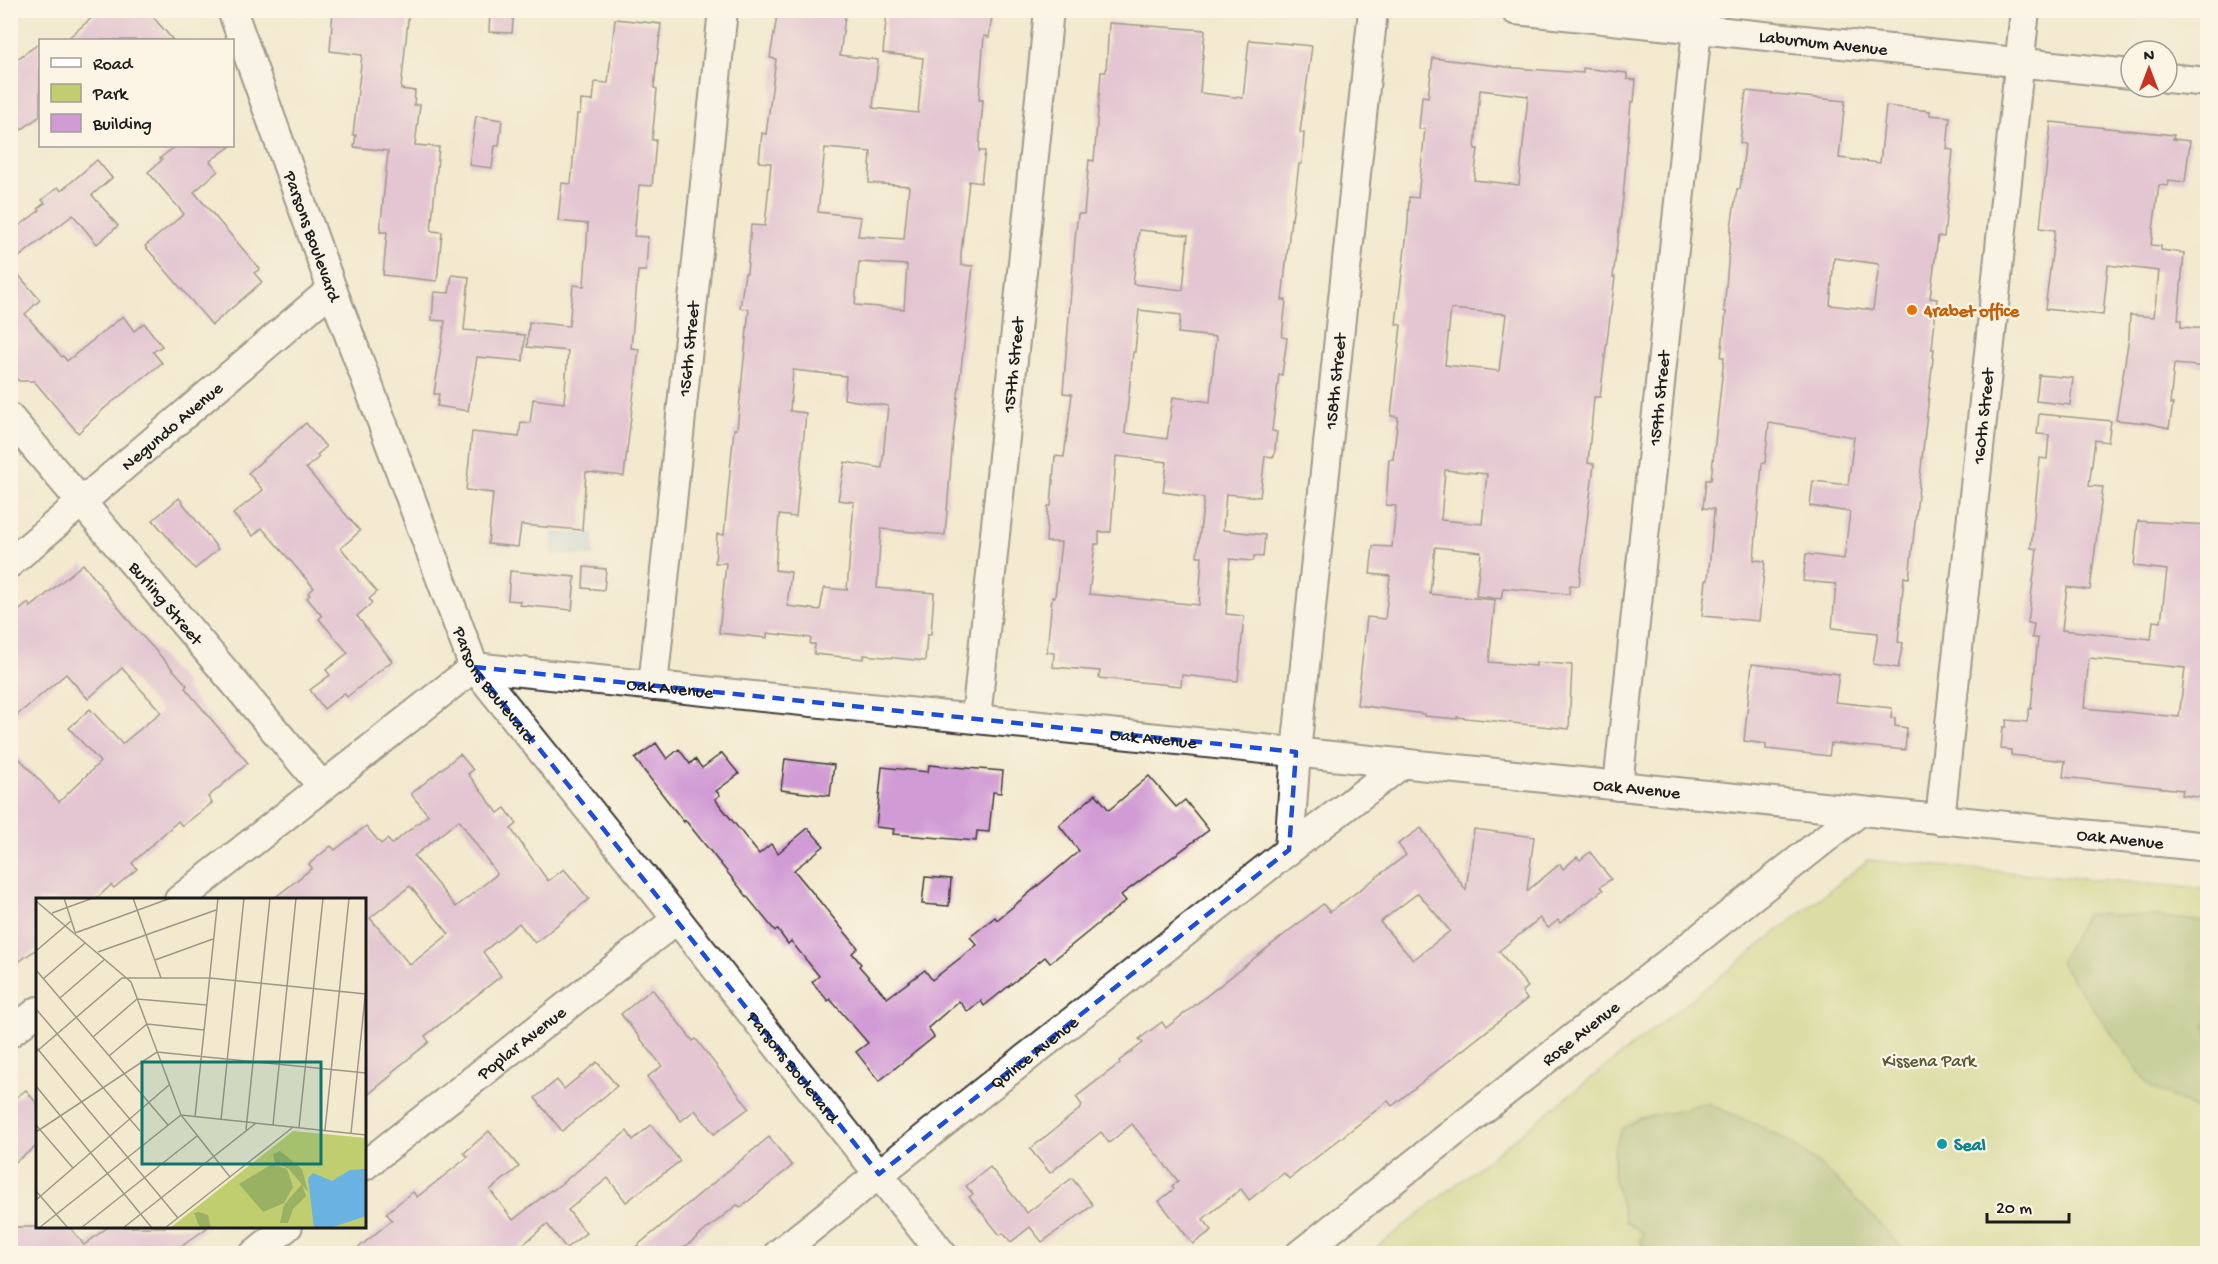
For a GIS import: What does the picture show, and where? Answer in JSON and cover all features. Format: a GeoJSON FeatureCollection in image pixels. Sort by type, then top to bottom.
{"type":"FeatureCollection","features":[{"type":"Feature","properties":{"kind":"street","name":"Parsons Boulevard"},"geometry":{"type":"LineString","coordinates":[[232,10],[332,289],[474,667],[677,918],[942,1254]]}},
{"type":"Feature","properties":{"kind":"street","name":"156th Street"},"geometry":{"type":"LineString","coordinates":[[653,686],[723,10]]}},
{"type":"Feature","properties":{"kind":"street","name":"157th Street"},"geometry":{"type":"LineString","coordinates":[[976,719],[1049,10]]}},
{"type":"Feature","properties":{"kind":"street","name":"158th Street"},"geometry":{"type":"LineString","coordinates":[[1296,752],[1372,10]]}},
{"type":"Feature","properties":{"kind":"street","name":"Laburnum Avenue"},"geometry":{"type":"LineString","coordinates":[[1515,10],[1698,20],[2119,73]]}},
{"type":"Feature","properties":{"kind":"street","name":"160th Street"},"geometry":{"type":"LineString","coordinates":[[1940,820],[2025,10]]}},
{"type":"Feature","properties":{"kind":"street","name":"159th Street"},"geometry":{"type":"LineString","coordinates":[[1618,786],[1698,20]]}},
{"type":"Feature","properties":{"kind":"street"},"geometry":{"type":"LineString","coordinates":[[2179,79],[2208,82]]}},
{"type":"Feature","properties":{"kind":"street","name":"Negundo Avenue"},"geometry":{"type":"LineString","coordinates":[[10,563],[332,289]]}},
{"type":"Feature","properties":{"kind":"street","name":"Burling Street"},"geometry":{"type":"LineString","coordinates":[[10,418],[322,786]]}},
{"type":"Feature","properties":{"kind":"street","name":"Oak Avenue"},"geometry":{"type":"LineString","coordinates":[[474,667],[1859,812],[2208,846]]}},
{"type":"Feature","properties":{"kind":"street"},"geometry":{"type":"LineString","coordinates":[[182,898],[474,667]]}},
{"type":"Feature","properties":{"kind":"street"},"geometry":{"type":"LineString","coordinates":[[1289,850],[1296,752]]}},
{"type":"Feature","properties":{"kind":"street","name":"Quince Avenue"},"geometry":{"type":"LineString","coordinates":[[778,1254],[1289,850],[1403,763]]}},
{"type":"Feature","properties":{"kind":"street","name":"Rose Avenue"},"geometry":{"type":"LineString","coordinates":[[1300,1254],[1859,812]]}},
{"type":"Feature","properties":{"kind":"street","name":"Poplar Avenue"},"geometry":{"type":"LineString","coordinates":[[366,1164],[677,918]]}},
{"type":"Feature","properties":{"kind":"street"},"geometry":{"type":"LineString","coordinates":[[10,1033],[36,1013]]}},
{"type":"Feature","properties":{"kind":"street"},"geometry":{"type":"LineString","coordinates":[[254,1254],[287,1228]]}},
{"type":"Feature","properties":{"kind":"highlighted area"},"geometry":{"type":"Polygon","coordinates":[[[474,667],[1296,752],[1289,850],[879,1174],[474,667]]]}},
{"type":"Feature","properties":{"kind":"green space","name":"Kissena Park"},"geometry":{"type":"Polygon","coordinates":[[[1868,860],[2207,889],[2207,1253],[1368,1254],[1868,860]]]}},
{"type":"Feature","properties":{"kind":"green space"},"geometry":{"type":"Polygon","coordinates":[[[2086,914],[2152,916],[2207,922],[2208,1022],[2205,1025],[2208,1033],[2208,1104],[2203,1112],[2150,1087],[2060,962],[2086,914]]]}},
{"type":"Feature","properties":{"kind":"green space"},"geometry":{"type":"Polygon","coordinates":[[[1708,1103],[1767,1130],[1812,1159],[1846,1189],[1907,1253],[1658,1254],[1644,1252],[1640,1240],[1643,1233],[1626,1222],[1613,1175],[1615,1144],[1623,1128],[1640,1118],[1708,1103]]]}},
{"type":"Feature","properties":{"kind":"water"},"geometry":{"type":"Polygon","coordinates":[[[553,533],[593,535],[593,555],[552,554],[553,533]]]}},
{"type":"Feature","properties":{"kind":"building"},"geometry":{"type":"Polygon","coordinates":[[[101,10],[147,10],[172,39],[67,39],[101,10]]]}},
{"type":"Feature","properties":{"kind":"building"},"geometry":{"type":"Polygon","coordinates":[[[333,10],[409,10],[401,89],[415,91],[414,105],[420,105],[415,145],[439,147],[431,231],[442,232],[437,281],[383,275],[387,232],[380,232],[388,151],[354,147],[356,135],[353,135],[362,55],[330,51],[333,10]]]}},
{"type":"Feature","properties":{"kind":"building"},"geometry":{"type":"Polygon","coordinates":[[[490,10],[514,10],[512,33],[489,32],[490,10]]]}},
{"type":"Feature","properties":{"kind":"building"},"geometry":{"type":"Polygon","coordinates":[[[778,10],[846,10],[840,55],[878,60],[873,108],[918,113],[923,58],[883,53],[887,10],[960,10],[992,15],[989,37],[984,36],[979,100],[983,100],[979,151],[985,151],[981,183],[969,181],[961,254],[961,265],[973,266],[953,438],[945,535],[881,529],[877,588],[934,593],[931,635],[927,635],[925,661],[864,655],[864,659],[814,654],[815,644],[810,644],[811,638],[767,633],[767,638],[719,633],[726,563],[715,563],[717,534],[724,535],[734,429],[737,429],[749,309],[740,308],[745,273],[747,273],[751,225],[765,226],[771,163],[759,162],[762,133],[766,134],[776,59],[770,58],[778,10]],[[825,148],[818,212],[861,217],[858,236],[904,239],[909,186],[869,183],[871,152],[825,148]],[[859,262],[855,305],[904,309],[907,265],[859,262]],[[793,370],[790,411],[806,413],[796,517],[779,515],[775,570],[791,572],[787,606],[820,610],[824,588],[847,590],[854,502],[838,500],[845,462],[882,468],[888,406],[844,399],[846,376],[793,370]]]}},
{"type":"Feature","properties":{"kind":"building"},"geometry":{"type":"Polygon","coordinates":[[[615,19],[661,24],[654,88],[657,89],[652,140],[656,140],[652,186],[639,185],[634,236],[648,237],[646,271],[638,271],[631,348],[639,349],[624,476],[586,472],[582,530],[521,525],[518,547],[488,544],[493,493],[466,490],[472,432],[519,437],[521,422],[530,423],[533,399],[564,403],[568,351],[527,347],[529,322],[569,326],[573,285],[584,286],[588,224],[558,221],[562,183],[571,184],[577,114],[580,114],[581,100],[593,101],[595,82],[608,83],[615,19]]]}},
{"type":"Feature","properties":{"kind":"building"},"geometry":{"type":"Polygon","coordinates":[[[1109,23],[1205,30],[1200,93],[1243,98],[1249,40],[1312,46],[1300,132],[1304,133],[1302,164],[1299,164],[1282,300],[1286,300],[1282,337],[1287,338],[1282,375],[1279,374],[1272,431],[1277,432],[1274,457],[1265,456],[1260,497],[1226,494],[1223,530],[1265,535],[1263,557],[1254,556],[1253,561],[1230,559],[1226,614],[1244,616],[1238,681],[1182,675],[1181,686],[1099,678],[1100,671],[1053,667],[1054,653],[1047,652],[1052,597],[1055,597],[1061,542],[1046,542],[1048,506],[1051,506],[1055,456],[1064,457],[1072,394],[1063,393],[1075,239],[1078,214],[1084,214],[1089,160],[1094,161],[1101,72],[1106,72],[1109,23]],[[1139,230],[1133,284],[1183,290],[1188,235],[1139,230]],[[1139,310],[1135,352],[1133,352],[1125,433],[1167,439],[1173,397],[1210,402],[1216,337],[1178,333],[1181,315],[1139,310]],[[1116,456],[1111,532],[1099,532],[1099,544],[1095,544],[1089,594],[1199,605],[1202,556],[1197,556],[1204,498],[1163,492],[1167,462],[1116,456]]]}},
{"type":"Feature","properties":{"kind":"building"},"geometry":{"type":"Polygon","coordinates":[[[39,44],[39,117],[10,138],[10,64],[39,44]]]}},
{"type":"Feature","properties":{"kind":"building"},"geometry":{"type":"Polygon","coordinates":[[[1433,58],[1583,73],[1583,68],[1627,73],[1627,79],[1636,80],[1634,102],[1631,102],[1623,198],[1613,277],[1615,277],[1600,397],[1594,397],[1588,463],[1594,464],[1579,586],[1570,585],[1569,594],[1503,588],[1501,599],[1476,596],[1481,552],[1435,547],[1430,594],[1495,600],[1489,662],[1536,666],[1536,662],[1572,665],[1569,729],[1457,717],[1457,719],[1424,716],[1424,714],[1357,705],[1367,617],[1385,619],[1390,576],[1370,574],[1373,546],[1392,547],[1396,506],[1386,505],[1389,459],[1393,459],[1398,417],[1391,416],[1401,325],[1396,324],[1409,197],[1418,198],[1425,129],[1419,129],[1422,96],[1428,97],[1433,58]],[[1480,90],[1475,149],[1478,149],[1474,180],[1519,185],[1528,96],[1480,90]],[[1451,309],[1445,365],[1499,371],[1506,314],[1451,309]],[[1445,470],[1441,520],[1482,524],[1487,474],[1445,470]]]}},
{"type":"Feature","properties":{"kind":"building"},"geometry":{"type":"Polygon","coordinates":[[[1746,91],[1845,101],[1839,158],[1880,163],[1886,106],[1930,111],[1930,115],[1950,117],[1947,149],[1953,150],[1944,237],[1938,236],[1930,298],[1937,299],[1932,349],[1934,349],[1909,578],[1904,577],[1898,642],[1903,643],[1898,668],[1873,664],[1878,633],[1832,628],[1836,584],[1803,581],[1806,554],[1844,559],[1850,512],[1810,506],[1813,481],[1848,485],[1854,437],[1769,423],[1765,463],[1762,463],[1754,560],[1765,561],[1759,621],[1702,616],[1706,580],[1708,580],[1714,512],[1714,509],[1703,508],[1706,480],[1711,480],[1724,357],[1721,357],[1731,227],[1737,189],[1740,189],[1745,144],[1740,143],[1746,91]],[[1834,258],[1830,305],[1873,310],[1879,264],[1834,258]]]}},
{"type":"Feature","properties":{"kind":"building"},"geometry":{"type":"Polygon","coordinates":[[[476,116],[502,120],[499,146],[495,146],[492,168],[469,165],[476,116]]]}},
{"type":"Feature","properties":{"kind":"building"},"geometry":{"type":"Polygon","coordinates":[[[2051,122],[2174,135],[2173,139],[2190,141],[2185,182],[2169,180],[2168,186],[2159,185],[2151,245],[2161,246],[2161,250],[2184,253],[2178,320],[2181,320],[2181,327],[2208,329],[2208,367],[2174,364],[2170,404],[2173,404],[2169,428],[2116,420],[2129,337],[2130,315],[2154,317],[2159,271],[2108,265],[2103,315],[2045,309],[2055,230],[2040,228],[2051,122]]]}},
{"type":"Feature","properties":{"kind":"building"},"geometry":{"type":"Polygon","coordinates":[[[175,147],[230,147],[210,161],[218,171],[194,192],[260,269],[254,273],[262,282],[212,325],[145,246],[184,214],[148,172],[162,160],[160,158],[175,147]]]}},
{"type":"Feature","properties":{"kind":"building"},"geometry":{"type":"Polygon","coordinates":[[[97,160],[112,178],[92,195],[118,226],[97,244],[73,215],[10,264],[10,233],[40,210],[38,208],[45,203],[42,200],[58,187],[61,191],[97,160]]]}},
{"type":"Feature","properties":{"kind":"building"},"geometry":{"type":"Polygon","coordinates":[[[10,265],[40,300],[25,314],[67,361],[123,316],[134,331],[144,323],[162,346],[153,352],[162,363],[106,407],[78,433],[34,381],[19,381],[10,372],[10,265]]]}},
{"type":"Feature","properties":{"kind":"building"},"geometry":{"type":"Polygon","coordinates":[[[452,275],[469,277],[464,330],[525,335],[523,361],[477,357],[468,411],[437,406],[439,394],[434,394],[445,321],[432,320],[434,292],[449,293],[452,275]]]}},
{"type":"Feature","properties":{"kind":"building"},"geometry":{"type":"Polygon","coordinates":[[[2039,375],[2073,378],[2070,405],[2036,401],[2039,375]]]}},
{"type":"Feature","properties":{"kind":"building"},"geometry":{"type":"Polygon","coordinates":[[[2039,414],[2111,421],[2108,442],[2095,440],[2089,486],[2103,487],[2090,590],[2067,587],[2062,630],[2151,639],[2153,621],[2161,622],[2167,570],[2134,566],[2138,521],[2208,525],[2208,794],[2205,794],[2205,798],[2182,795],[2183,790],[2063,777],[2065,761],[2011,755],[2011,750],[2001,749],[2003,727],[2006,727],[2007,720],[2027,722],[2029,709],[2031,709],[2038,638],[2032,638],[2034,624],[2028,623],[2037,549],[2031,548],[2040,458],[2047,459],[2049,435],[2037,434],[2039,414]],[[2089,658],[2084,708],[2179,717],[2185,668],[2089,658]]]}},
{"type":"Feature","properties":{"kind":"building"},"geometry":{"type":"Polygon","coordinates":[[[306,423],[326,447],[317,455],[319,457],[306,468],[360,531],[341,548],[377,592],[369,599],[372,603],[357,616],[392,661],[347,697],[344,693],[324,709],[310,690],[330,675],[326,670],[348,653],[319,619],[322,616],[307,598],[310,595],[308,593],[314,588],[262,528],[253,536],[233,514],[263,490],[248,473],[306,423]]]}},
{"type":"Feature","properties":{"kind":"building"},"geometry":{"type":"Polygon","coordinates":[[[179,498],[218,549],[195,569],[153,520],[179,498]]]}},
{"type":"Feature","properties":{"kind":"building"},"geometry":{"type":"Polygon","coordinates":[[[83,564],[135,628],[187,685],[185,688],[248,763],[208,797],[212,803],[182,826],[178,821],[132,863],[137,869],[114,888],[111,885],[97,898],[36,898],[36,949],[10,968],[10,748],[59,802],[100,762],[69,728],[90,709],[122,744],[161,712],[122,668],[88,699],[66,674],[10,721],[10,619],[28,603],[31,607],[83,564]]]}},
{"type":"Feature","properties":{"kind":"building"},"geometry":{"type":"Polygon","coordinates":[[[584,567],[606,569],[604,590],[583,588],[584,567]]]}},
{"type":"Feature","properties":{"kind":"building"},"geometry":{"type":"Polygon","coordinates":[[[510,571],[575,577],[572,610],[519,605],[520,601],[508,600],[510,571]]]}},
{"type":"Feature","properties":{"kind":"building"},"geometry":{"type":"Polygon","coordinates":[[[1752,664],[1839,674],[1835,702],[1892,708],[1891,718],[1895,718],[1895,726],[1907,728],[1905,750],[1831,743],[1829,756],[1766,749],[1766,744],[1744,741],[1752,664]]]}},
{"type":"Feature","properties":{"kind":"building"},"geometry":{"type":"Polygon","coordinates":[[[656,743],[667,759],[679,749],[690,764],[695,759],[702,768],[722,753],[739,774],[716,791],[720,795],[715,799],[759,854],[771,844],[778,853],[808,828],[824,846],[794,870],[858,948],[852,953],[861,964],[859,966],[887,998],[925,970],[932,980],[977,945],[970,937],[995,917],[997,920],[1079,851],[1059,825],[1096,794],[1109,810],[1149,776],[1176,807],[1185,800],[1209,830],[1121,895],[1126,901],[1050,963],[1045,957],[984,1006],[981,1001],[968,1012],[959,1001],[928,1028],[934,1037],[879,1081],[856,1052],[868,1043],[812,982],[819,976],[791,941],[788,944],[777,929],[775,931],[635,759],[656,743]]]}},
{"type":"Feature","properties":{"kind":"building"},"geometry":{"type":"Polygon","coordinates":[[[460,754],[473,770],[468,774],[498,813],[505,808],[517,824],[511,829],[548,881],[564,869],[589,899],[535,943],[519,923],[483,952],[501,976],[425,1036],[429,1042],[366,1096],[366,898],[274,898],[312,868],[309,864],[331,846],[335,850],[366,826],[381,844],[387,839],[392,844],[428,815],[411,794],[460,754]],[[459,820],[414,856],[456,907],[497,874],[459,820]],[[410,886],[370,918],[410,965],[449,934],[410,886]]]}},
{"type":"Feature","properties":{"kind":"building"},"geometry":{"type":"Polygon","coordinates":[[[785,759],[834,765],[830,796],[781,790],[785,759]]]}},
{"type":"Feature","properties":{"kind":"building"},"geometry":{"type":"Polygon","coordinates":[[[929,765],[1003,771],[1001,793],[993,792],[989,832],[977,831],[976,841],[893,834],[894,829],[876,827],[882,767],[928,772],[929,765]]]}},
{"type":"Feature","properties":{"kind":"building"},"geometry":{"type":"Polygon","coordinates":[[[1421,828],[1466,890],[1474,829],[1534,837],[1527,891],[1560,864],[1563,869],[1577,857],[1580,860],[1590,852],[1611,879],[1600,887],[1603,890],[1560,923],[1558,920],[1548,928],[1540,918],[1499,951],[1528,987],[1522,992],[1527,999],[1392,1106],[1388,1101],[1289,1179],[1284,1173],[1249,1200],[1241,1189],[1203,1219],[1212,1230],[1193,1244],[1159,1201],[1174,1189],[1172,1186],[1178,1181],[1132,1124],[1109,1143],[1101,1132],[1050,1173],[1030,1149],[1081,1108],[1082,1105],[1076,1097],[1143,1043],[1139,1039],[1162,1022],[1166,1028],[1323,904],[1330,912],[1406,855],[1398,844],[1421,828]],[[1418,893],[1380,922],[1413,960],[1450,931],[1418,893]]]}},
{"type":"Feature","properties":{"kind":"building"},"geometry":{"type":"Polygon","coordinates":[[[925,877],[951,879],[949,906],[922,904],[925,877]]]}},
{"type":"Feature","properties":{"kind":"building"},"geometry":{"type":"Polygon","coordinates":[[[652,989],[693,1041],[696,1039],[749,1108],[714,1134],[695,1110],[681,1121],[647,1077],[662,1066],[621,1014],[652,989]]]}},
{"type":"Feature","properties":{"kind":"building"},"geometry":{"type":"Polygon","coordinates":[[[597,1062],[617,1086],[562,1131],[535,1098],[557,1080],[564,1089],[597,1062]]]}},
{"type":"Feature","properties":{"kind":"building"},"geometry":{"type":"Polygon","coordinates":[[[26,1090],[36,1102],[36,1146],[10,1166],[10,1102],[26,1090]]]}},
{"type":"Feature","properties":{"kind":"building"},"geometry":{"type":"Polygon","coordinates":[[[651,1125],[680,1161],[626,1202],[608,1178],[568,1210],[586,1233],[566,1248],[547,1224],[512,1254],[351,1254],[392,1220],[386,1213],[413,1192],[417,1197],[468,1157],[464,1153],[489,1131],[519,1167],[490,1190],[513,1220],[627,1131],[633,1140],[651,1125]]]}},
{"type":"Feature","properties":{"kind":"building"},"geometry":{"type":"Polygon","coordinates":[[[769,1137],[792,1166],[741,1207],[737,1205],[676,1254],[627,1254],[769,1137]]]}},
{"type":"Feature","properties":{"kind":"building"},"geometry":{"type":"Polygon","coordinates":[[[990,1167],[1027,1213],[1072,1178],[1093,1205],[1042,1242],[1030,1227],[1011,1242],[1003,1233],[1000,1235],[969,1197],[973,1194],[966,1186],[990,1167]]]}},
{"type":"Feature","properties":{"kind":"building"},"geometry":{"type":"Polygon","coordinates":[[[10,1227],[71,1228],[84,1245],[107,1228],[207,1228],[171,1254],[10,1254],[10,1227]]]}},
{"type":"Feature","properties":{"kind":"place","name":"4rabet office"},"geometry":{"type":"Point","coordinates":[1912,310]}},
{"type":"Feature","properties":{"kind":"place","name":"Seal"},"geometry":{"type":"Point","coordinates":[1942,1144]}}]}
